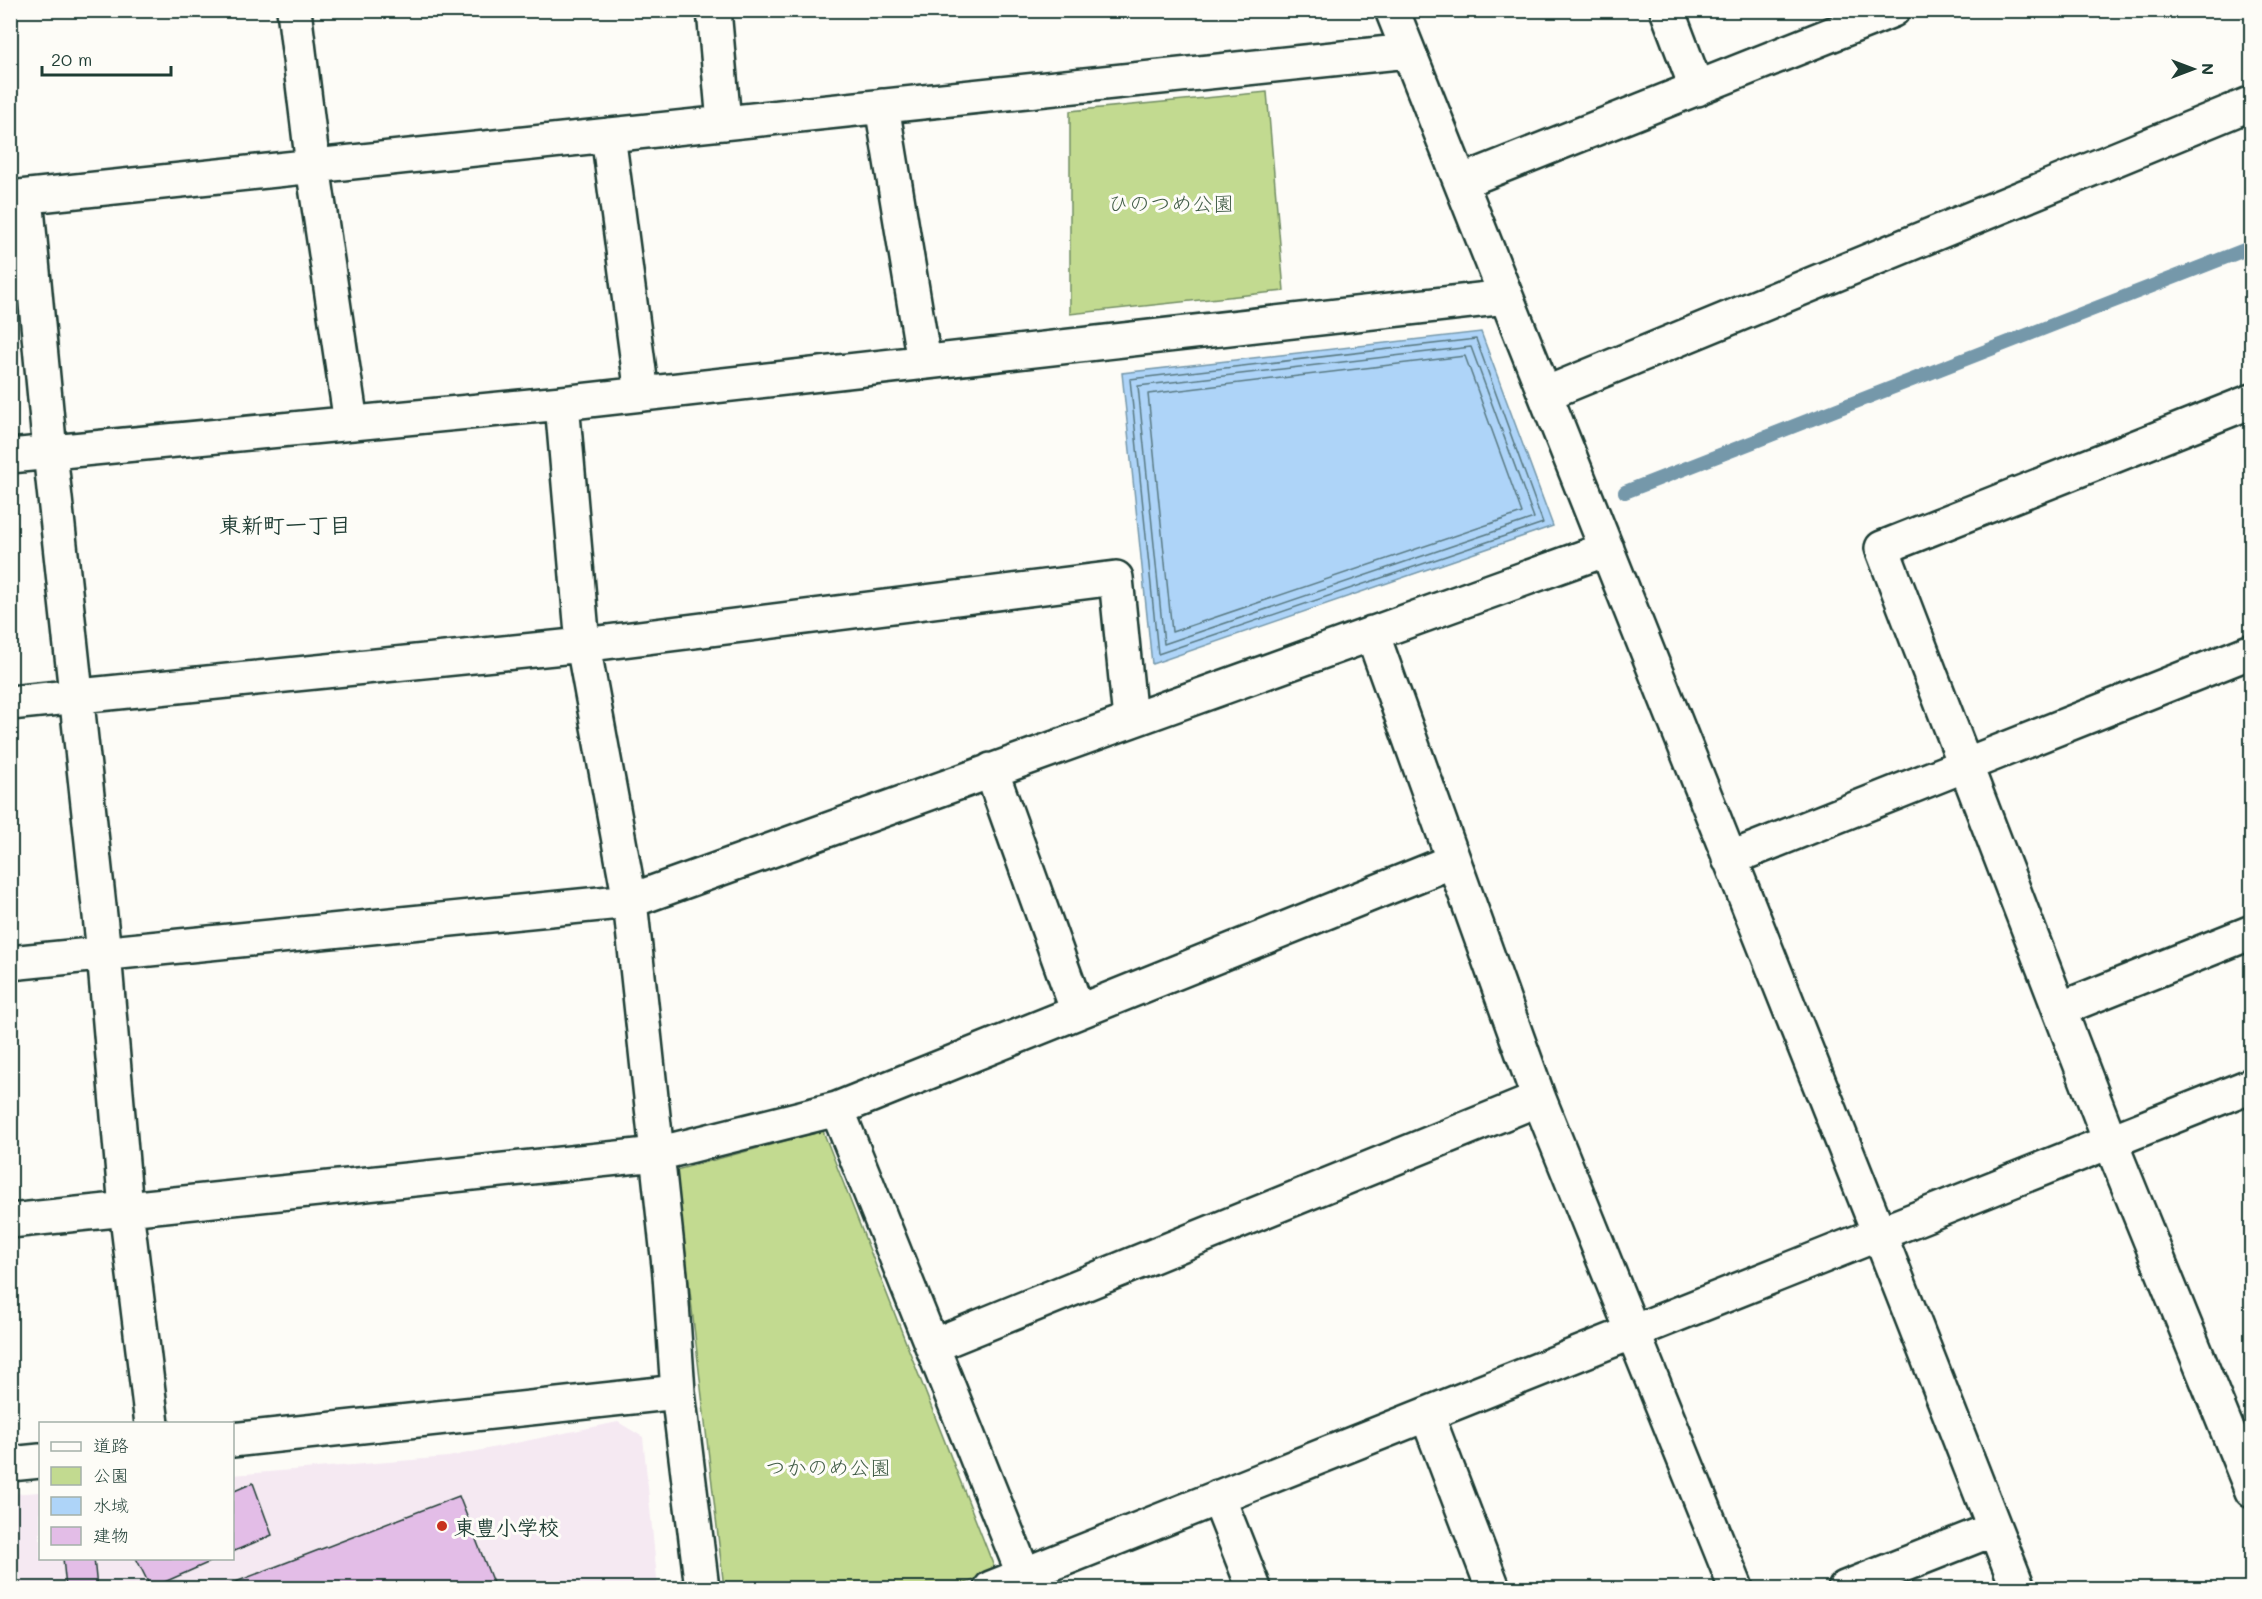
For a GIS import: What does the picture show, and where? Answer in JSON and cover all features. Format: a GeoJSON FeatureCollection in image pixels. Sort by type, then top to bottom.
{"type":"FeatureCollection","features":[{"type":"Feature","properties":{"kind":"street"},"geometry":{"type":"LineString","coordinates":[[294,10],[313,166],[351,423]]}},
{"type":"Feature","properties":{"kind":"street"},"geometry":{"type":"LineString","coordinates":[[714,10],[724,123]]}},
{"type":"Feature","properties":{"kind":"street"},"geometry":{"type":"LineString","coordinates":[[1392,10],[1729,860],[1880,1233],[2018,1588]]}},
{"type":"Feature","properties":{"kind":"street"},"geometry":{"type":"LineString","coordinates":[[1667,10],[1696,89]]}},
{"type":"Feature","properties":{"kind":"street"},"geometry":{"type":"LineString","coordinates":[[1461,182],[1893,10]]}},
{"type":"Feature","properties":{"kind":"street"},"geometry":{"type":"LineString","coordinates":[[152,1422],[126,1209],[104,953],[78,696],[18,197],[1408,51]]}},
{"type":"Feature","properties":{"kind":"street"},"geometry":{"type":"LineString","coordinates":[[1545,394],[2252,103]]}},
{"type":"Feature","properties":{"kind":"street"},"geometry":{"type":"LineString","coordinates":[[882,106],[924,362]]}},
{"type":"Feature","properties":{"kind":"street"},"geometry":{"type":"LineString","coordinates":[[608,135],[642,394]]}},
{"type":"Feature","properties":{"kind":"street"},"geometry":{"type":"LineString","coordinates":[[10,456],[562,403],[1506,297]]}},
{"type":"Feature","properties":{"kind":"street"},"geometry":{"type":"LineString","coordinates":[[2252,401],[1882,548],[2110,1141],[2252,1491]]}},
{"type":"Feature","properties":{"kind":"street"},"geometry":{"type":"LineString","coordinates":[[562,403],[583,645],[630,901],[670,1275],[678,1392],[702,1588]]}},
{"type":"Feature","properties":{"kind":"street"},"geometry":{"type":"LineString","coordinates":[[10,963],[630,901],[1607,549]]}},
{"type":"Feature","properties":{"kind":"street"},"geometry":{"type":"LineString","coordinates":[[10,703],[583,645],[1116,578],[1130,720]]}},
{"type":"Feature","properties":{"kind":"street"},"geometry":{"type":"LineString","coordinates":[[1372,633],[1539,1099],[1736,1588]]}},
{"type":"Feature","properties":{"kind":"street"},"geometry":{"type":"LineString","coordinates":[[1729,860],[1966,763],[2252,651]]}},
{"type":"Feature","properties":{"kind":"street"},"geometry":{"type":"LineString","coordinates":[[991,770],[1078,1012]]}},
{"type":"Feature","properties":{"kind":"street"},"geometry":{"type":"LineString","coordinates":[[10,1221],[657,1154],[837,1109],[1453,861]]}},
{"type":"Feature","properties":{"kind":"street"},"geometry":{"type":"LineString","coordinates":[[2060,1010],[2252,932]]}},
{"type":"Feature","properties":{"kind":"street"},"geometry":{"type":"LineString","coordinates":[[991,1588],[1026,1582],[1218,1497],[2252,1085]]}},
{"type":"Feature","properties":{"kind":"street"},"geometry":{"type":"LineString","coordinates":[[932,1346],[1539,1099]]}},
{"type":"Feature","properties":{"kind":"street"},"geometry":{"type":"LineString","coordinates":[[837,1109],[1026,1582]]}},
{"type":"Feature","properties":{"kind":"street"},"geometry":{"type":"LineString","coordinates":[[234,1440],[678,1392]]}},
{"type":"Feature","properties":{"kind":"street"},"geometry":{"type":"LineString","coordinates":[[1427,1414],[1493,1588]]}},
{"type":"Feature","properties":{"kind":"street"},"geometry":{"type":"LineString","coordinates":[[10,1464],[39,1461]]}},
{"type":"Feature","properties":{"kind":"street"},"geometry":{"type":"LineString","coordinates":[[1218,1497],[1254,1588]]}},
{"type":"Feature","properties":{"kind":"street"},"geometry":{"type":"LineString","coordinates":[[1845,1588],[1994,1529]]}},
{"type":"Feature","properties":{"kind":"shaded area","name":"東豊小学校"},"geometry":{"type":"Polygon","coordinates":[[[618,1422],[643,1437],[658,1588],[11,1588],[11,1494],[39,1492],[39,1560],[234,1560],[234,1475],[448,1457],[618,1422]]]}},
{"type":"Feature","properties":{"kind":"green space","name":"ひのつめ公園"},"geometry":{"type":"Polygon","coordinates":[[[1267,92],[1284,291],[1070,314],[1070,111],[1267,92]]]}},
{"type":"Feature","properties":{"kind":"green space","name":"つかのめ公園"},"geometry":{"type":"Polygon","coordinates":[[[823,1131],[996,1572],[952,1588],[724,1588],[676,1170],[823,1131]]]}},
{"type":"Feature","properties":{"kind":"water"},"geometry":{"type":"Polygon","coordinates":[[[1481,332],[1553,526],[1152,664],[1122,373],[1481,332]]]}},
{"type":"Feature","properties":{"kind":"building"},"geometry":{"type":"Polygon","coordinates":[[[253,1483],[272,1535],[234,1551],[234,1491],[253,1483]]]}},
{"type":"Feature","properties":{"kind":"building"},"geometry":{"type":"Polygon","coordinates":[[[459,1496],[495,1588],[220,1588],[459,1496]]]}},
{"type":"Feature","properties":{"kind":"building"},"geometry":{"type":"Polygon","coordinates":[[[63,1560],[94,1560],[97,1588],[66,1588],[63,1560]]]}},
{"type":"Feature","properties":{"kind":"building"},"geometry":{"type":"Polygon","coordinates":[[[137,1560],[214,1560],[151,1588],[137,1560]]]}},
{"type":"Feature","properties":{"kind":"waterway"},"geometry":{"type":"LineString","coordinates":[[1625,492],[2252,247]]}},
{"type":"Feature","properties":{"kind":"place","name":"東豊小学校"},"geometry":{"type":"Point","coordinates":[442,1526]}},
{"type":"Feature","properties":{"kind":"district","name":"東新町一丁目"},"geometry":{"type":"Point","coordinates":[285,524]}}]}
